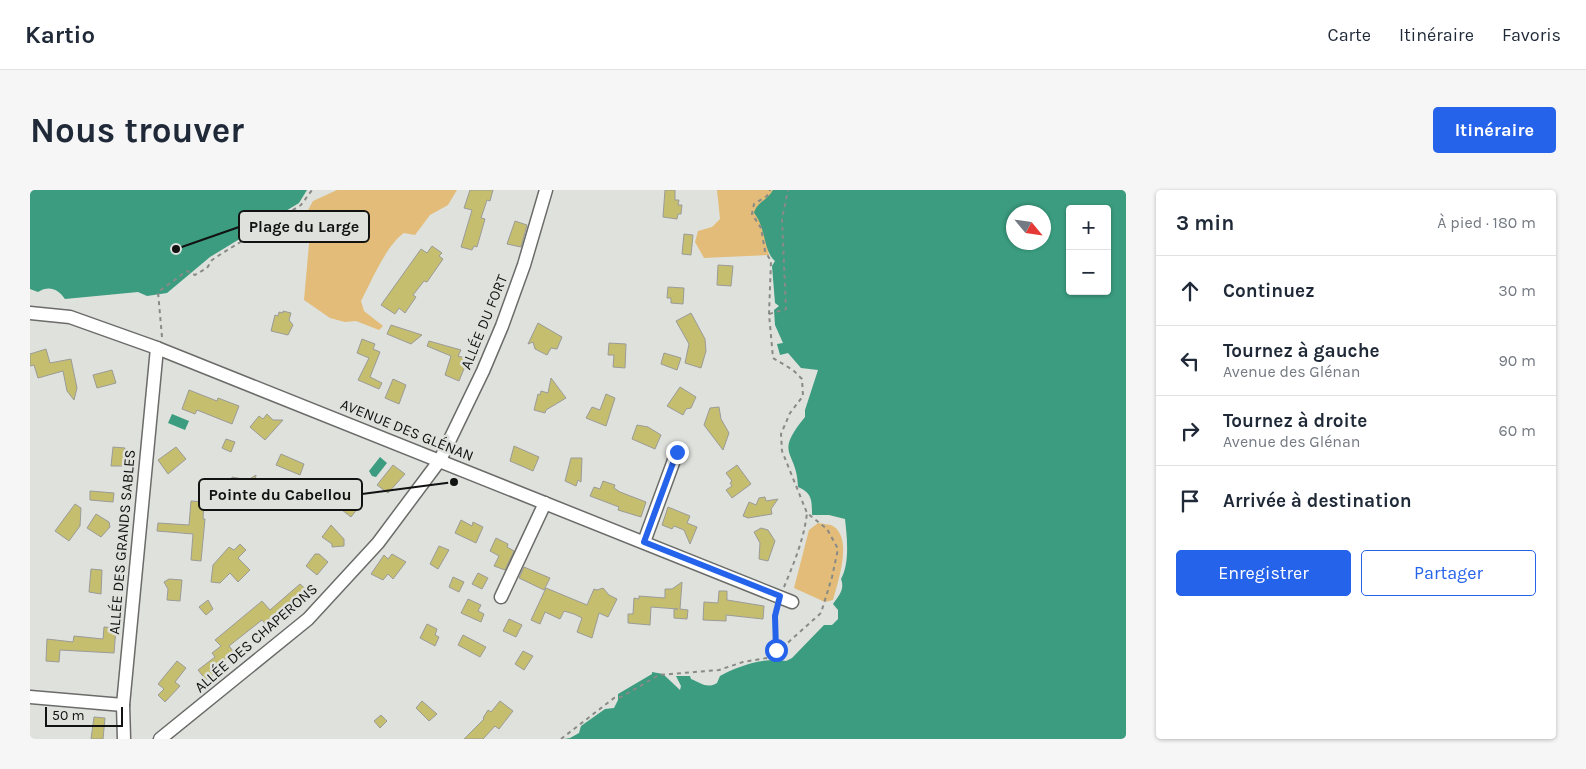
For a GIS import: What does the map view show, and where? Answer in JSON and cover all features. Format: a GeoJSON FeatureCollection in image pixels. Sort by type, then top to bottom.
{"type":"FeatureCollection","features":[{"type":"Feature","properties":{"kind":"street","name":"ALLÉE DU FORT"},"geometry":{"type":"LineString","coordinates":[[440,460],[483,371],[502,326],[524,265],[546,190]]}},
{"type":"Feature","properties":{"kind":"street","name":"AVENUE DES GLÉNAN"},"geometry":{"type":"LineString","coordinates":[[30,313],[70,317],[159,349],[792,602]]}},
{"type":"Feature","properties":{"kind":"street","name":"ALLÉE DES GRANDS SABLES"},"geometry":{"type":"LineString","coordinates":[[124,739],[123,705],[159,349]]}},
{"type":"Feature","properties":{"kind":"street"},"geometry":{"type":"LineString","coordinates":[[644,542],[677,452]]}},
{"type":"Feature","properties":{"kind":"street","name":"ALLÉE DES CHAPERONS"},"geometry":{"type":"LineString","coordinates":[[160,739],[308,619],[378,543],[440,460]]}},
{"type":"Feature","properties":{"kind":"street"},"geometry":{"type":"LineString","coordinates":[[502,597],[545,503]]}},
{"type":"Feature","properties":{"kind":"street"},"geometry":{"type":"LineString","coordinates":[[30,697],[123,705]]}},
{"type":"Feature","properties":{"kind":"path"},"geometry":{"type":"LineString","coordinates":[[159,349],[162,322],[158,292],[187,270],[195,275],[201,273],[221,254],[301,205],[312,190]]}},
{"type":"Feature","properties":{"kind":"path"},"geometry":{"type":"LineString","coordinates":[[770,190],[767,196],[754,204],[752,214],[761,228],[765,251],[771,261],[769,314],[773,358],[793,370],[802,379],[803,396],[790,413],[780,434],[782,451],[807,513],[827,529],[838,548],[832,577],[821,612],[783,648],[776,650]]}},
{"type":"Feature","properties":{"kind":"path"},"geometry":{"type":"LineString","coordinates":[[769,314],[786,309],[782,219],[788,190]]}},
{"type":"Feature","properties":{"kind":"path"},"geometry":{"type":"LineString","coordinates":[[561,739],[614,698],[621,697],[659,675],[719,670],[743,662],[773,657],[776,650],[775,616],[780,596],[794,563],[805,528],[807,513]]}},
{"type":"Feature","properties":{"kind":"shaded area"},"geometry":{"type":"Polygon","coordinates":[[[30,190],[307,190],[299,203],[210,257],[167,293],[147,296],[138,292],[65,299],[53,289],[38,292],[30,289],[30,190]]]}},
{"type":"Feature","properties":{"kind":"shaded area"},"geometry":{"type":"Polygon","coordinates":[[[337,190],[457,190],[448,205],[430,215],[415,235],[404,233],[398,238],[380,264],[361,301],[364,311],[383,326],[379,330],[356,321],[345,322],[330,318],[304,300],[310,233],[307,212],[313,201],[337,190]]]}},
{"type":"Feature","properties":{"kind":"shaded area"},"geometry":{"type":"Polygon","coordinates":[[[717,190],[773,190],[769,199],[763,201],[759,218],[763,227],[769,255],[704,258],[695,242],[698,231],[712,227],[720,219],[717,190]]]}},
{"type":"Feature","properties":{"kind":"shaded area"},"geometry":{"type":"Polygon","coordinates":[[[773,190],[1126,190],[1126,739],[564,739],[579,733],[581,726],[605,709],[614,708],[618,700],[618,694],[652,674],[652,672],[663,674],[680,690],[681,686],[676,676],[690,676],[691,679],[704,685],[713,685],[717,683],[720,676],[743,666],[761,661],[786,661],[792,658],[824,625],[832,625],[838,619],[838,610],[833,604],[842,589],[841,579],[846,565],[845,519],[829,515],[812,515],[809,495],[798,487],[797,475],[788,446],[795,430],[805,417],[805,410],[818,370],[801,368],[788,353],[780,355],[777,344],[783,343],[775,325],[774,310],[779,306],[775,303],[772,266],[775,261],[768,251],[761,225],[754,213],[773,190]]]}},
{"type":"Feature","properties":{"kind":"shaded area"},"geometry":{"type":"Polygon","coordinates":[[[172,414],[189,421],[185,430],[168,423],[172,414]]]}},
{"type":"Feature","properties":{"kind":"shaded area"},"geometry":{"type":"Polygon","coordinates":[[[380,457],[387,463],[376,477],[372,476],[369,471],[380,457]]]}},
{"type":"Feature","properties":{"kind":"shaded area"},"geometry":{"type":"Polygon","coordinates":[[[818,523],[833,526],[839,532],[843,550],[833,600],[825,602],[794,588],[809,530],[818,523]]]}},
{"type":"Feature","properties":{"kind":"building"},"geometry":{"type":"Polygon","coordinates":[[[470,190],[493,190],[490,201],[487,200],[481,218],[485,219],[477,247],[474,246],[472,250],[461,247],[472,210],[464,208],[470,190]]]}},
{"type":"Feature","properties":{"kind":"building"},"geometry":{"type":"Polygon","coordinates":[[[665,190],[675,190],[675,200],[679,200],[678,205],[682,205],[681,214],[678,214],[677,219],[663,217],[665,190]]]}},
{"type":"Feature","properties":{"kind":"building"},"geometry":{"type":"Polygon","coordinates":[[[515,221],[527,225],[521,247],[507,244],[515,221]]]}},
{"type":"Feature","properties":{"kind":"building"},"geometry":{"type":"Polygon","coordinates":[[[684,234],[693,235],[691,255],[682,254],[684,234]]]}},
{"type":"Feature","properties":{"kind":"building"},"geometry":{"type":"Polygon","coordinates":[[[432,246],[442,253],[439,256],[443,259],[427,282],[424,281],[413,295],[416,297],[405,313],[399,308],[395,314],[381,305],[421,249],[427,253],[432,246]]]}},
{"type":"Feature","properties":{"kind":"building"},"geometry":{"type":"Polygon","coordinates":[[[718,265],[733,266],[731,286],[717,285],[718,265]]]}},
{"type":"Feature","properties":{"kind":"building"},"geometry":{"type":"Polygon","coordinates":[[[668,287],[684,288],[683,304],[671,303],[671,298],[667,298],[668,287]]]}},
{"type":"Feature","properties":{"kind":"building"},"geometry":{"type":"Polygon","coordinates":[[[283,311],[291,313],[289,320],[293,325],[288,335],[271,331],[275,315],[278,316],[279,312],[283,313],[283,311]]]}},
{"type":"Feature","properties":{"kind":"building"},"geometry":{"type":"Polygon","coordinates":[[[691,313],[705,339],[706,351],[701,368],[685,363],[689,344],[676,321],[691,313]]]}},
{"type":"Feature","properties":{"kind":"building"},"geometry":{"type":"Polygon","coordinates":[[[538,323],[562,337],[557,349],[551,348],[547,355],[535,349],[533,342],[528,344],[538,323]]]}},
{"type":"Feature","properties":{"kind":"building"},"geometry":{"type":"Polygon","coordinates":[[[391,325],[422,335],[411,344],[387,334],[391,325]]]}},
{"type":"Feature","properties":{"kind":"building"},"geometry":{"type":"Polygon","coordinates":[[[362,339],[375,344],[373,349],[380,352],[370,377],[382,383],[379,389],[358,380],[369,358],[357,353],[362,339]]]}},
{"type":"Feature","properties":{"kind":"building"},"geometry":{"type":"Polygon","coordinates":[[[429,341],[461,350],[458,356],[468,359],[459,381],[445,375],[451,356],[427,346],[429,341]]]}},
{"type":"Feature","properties":{"kind":"building"},"geometry":{"type":"Polygon","coordinates":[[[609,343],[626,344],[625,368],[613,367],[614,355],[608,355],[609,343]]]}},
{"type":"Feature","properties":{"kind":"building"},"geometry":{"type":"Polygon","coordinates":[[[46,349],[50,363],[71,359],[77,388],[74,400],[67,391],[63,371],[38,378],[34,365],[30,366],[30,354],[46,349]]]}},
{"type":"Feature","properties":{"kind":"building"},"geometry":{"type":"Polygon","coordinates":[[[664,353],[681,358],[677,370],[661,364],[664,353]]]}},
{"type":"Feature","properties":{"kind":"building"},"geometry":{"type":"Polygon","coordinates":[[[112,370],[116,383],[97,388],[93,375],[112,370]]]}},
{"type":"Feature","properties":{"kind":"building"},"geometry":{"type":"Polygon","coordinates":[[[551,378],[566,398],[546,410],[545,413],[534,410],[538,394],[540,395],[541,391],[548,393],[551,378]]]}},
{"type":"Feature","properties":{"kind":"building"},"geometry":{"type":"Polygon","coordinates":[[[393,379],[406,385],[399,404],[385,398],[393,379]]]}},
{"type":"Feature","properties":{"kind":"building"},"geometry":{"type":"Polygon","coordinates":[[[680,387],[696,397],[691,408],[686,409],[683,415],[667,406],[680,387]]]}},
{"type":"Feature","properties":{"kind":"building"},"geometry":{"type":"Polygon","coordinates":[[[189,390],[217,401],[218,398],[239,406],[232,424],[197,410],[195,414],[182,409],[189,390]]]}},
{"type":"Feature","properties":{"kind":"building"},"geometry":{"type":"Polygon","coordinates":[[[606,394],[615,398],[606,426],[586,418],[592,407],[600,410],[606,394]]]}},
{"type":"Feature","properties":{"kind":"building"},"geometry":{"type":"Polygon","coordinates":[[[719,407],[721,419],[729,433],[723,450],[704,425],[710,408],[719,407]]]}},
{"type":"Feature","properties":{"kind":"building"},"geometry":{"type":"Polygon","coordinates":[[[267,414],[273,420],[283,420],[265,440],[250,427],[259,416],[263,419],[267,414]]]}},
{"type":"Feature","properties":{"kind":"building"},"geometry":{"type":"Polygon","coordinates":[[[637,425],[648,427],[661,435],[655,449],[632,439],[637,425]]]}},
{"type":"Feature","properties":{"kind":"building"},"geometry":{"type":"Polygon","coordinates":[[[226,439],[235,442],[231,452],[222,448],[226,439]]]}},
{"type":"Feature","properties":{"kind":"building"},"geometry":{"type":"Polygon","coordinates":[[[514,446],[539,457],[533,471],[510,461],[514,446]]]}},
{"type":"Feature","properties":{"kind":"building"},"geometry":{"type":"Polygon","coordinates":[[[113,447],[125,448],[124,466],[111,466],[113,447]]]}},
{"type":"Feature","properties":{"kind":"building"},"geometry":{"type":"Polygon","coordinates":[[[176,447],[186,459],[168,474],[158,460],[176,447]]]}},
{"type":"Feature","properties":{"kind":"building"},"geometry":{"type":"Polygon","coordinates":[[[281,454],[304,464],[300,475],[276,465],[281,454]]]}},
{"type":"Feature","properties":{"kind":"building"},"geometry":{"type":"Polygon","coordinates":[[[571,458],[582,458],[581,482],[578,480],[576,486],[565,481],[571,458]]]}},
{"type":"Feature","properties":{"kind":"building"},"geometry":{"type":"Polygon","coordinates":[[[393,465],[405,474],[388,493],[377,485],[393,465]]]}},
{"type":"Feature","properties":{"kind":"building"},"geometry":{"type":"Polygon","coordinates":[[[737,465],[751,484],[732,498],[726,490],[732,486],[730,483],[732,481],[726,473],[737,465]]]}},
{"type":"Feature","properties":{"kind":"building"},"geometry":{"type":"Polygon","coordinates":[[[256,475],[255,481],[266,483],[263,495],[230,488],[232,477],[248,480],[256,475]]]}},
{"type":"Feature","properties":{"kind":"building"},"geometry":{"type":"Polygon","coordinates":[[[603,481],[615,485],[614,488],[620,492],[646,502],[641,517],[618,510],[619,507],[590,496],[594,487],[600,489],[603,481]]]}},
{"type":"Feature","properties":{"kind":"building"},"geometry":{"type":"Polygon","coordinates":[[[90,491],[114,493],[113,502],[90,500],[90,491]]]}},
{"type":"Feature","properties":{"kind":"building"},"geometry":{"type":"Polygon","coordinates":[[[352,497],[361,504],[351,517],[342,510],[352,497]]]}},
{"type":"Feature","properties":{"kind":"building"},"geometry":{"type":"Polygon","coordinates":[[[765,497],[766,501],[778,499],[771,509],[772,514],[748,518],[743,516],[749,502],[756,505],[759,498],[765,497]]]}},
{"type":"Feature","properties":{"kind":"building"},"geometry":{"type":"Polygon","coordinates":[[[191,501],[204,502],[203,519],[205,519],[201,561],[191,560],[193,534],[157,531],[158,523],[189,525],[191,501]]]}},
{"type":"Feature","properties":{"kind":"building"},"geometry":{"type":"Polygon","coordinates":[[[75,504],[81,508],[80,526],[69,541],[55,531],[75,504]]]}},
{"type":"Feature","properties":{"kind":"building"},"geometry":{"type":"Polygon","coordinates":[[[668,507],[690,516],[687,523],[697,527],[690,544],[684,530],[674,526],[672,529],[662,525],[668,507]]]}},
{"type":"Feature","properties":{"kind":"building"},"geometry":{"type":"Polygon","coordinates":[[[96,514],[109,522],[110,527],[101,537],[87,528],[96,514]]]}},
{"type":"Feature","properties":{"kind":"building"},"geometry":{"type":"Polygon","coordinates":[[[461,520],[472,526],[473,522],[483,527],[476,543],[455,533],[461,520]]]}},
{"type":"Feature","properties":{"kind":"building"},"geometry":{"type":"Polygon","coordinates":[[[331,525],[344,539],[344,546],[332,547],[332,544],[322,537],[331,525]]]}},
{"type":"Feature","properties":{"kind":"building"},"geometry":{"type":"Polygon","coordinates":[[[761,528],[768,530],[775,541],[768,561],[759,559],[760,543],[754,532],[761,528]]]}},
{"type":"Feature","properties":{"kind":"building"},"geometry":{"type":"Polygon","coordinates":[[[496,538],[508,544],[507,547],[514,551],[505,570],[494,566],[499,556],[490,551],[496,538]]]}},
{"type":"Feature","properties":{"kind":"building"},"geometry":{"type":"Polygon","coordinates":[[[240,544],[246,550],[238,558],[250,570],[238,582],[230,573],[220,583],[211,582],[213,565],[229,547],[234,550],[240,544]]]}},
{"type":"Feature","properties":{"kind":"building"},"geometry":{"type":"Polygon","coordinates":[[[439,546],[449,550],[438,569],[430,564],[439,546]]]}},
{"type":"Feature","properties":{"kind":"building"},"geometry":{"type":"Polygon","coordinates":[[[315,554],[319,554],[328,562],[317,575],[306,566],[315,554]]]}},
{"type":"Feature","properties":{"kind":"building"},"geometry":{"type":"Polygon","coordinates":[[[392,554],[406,562],[393,579],[388,574],[383,580],[371,574],[384,555],[388,559],[392,554]]]}},
{"type":"Feature","properties":{"kind":"building"},"geometry":{"type":"Polygon","coordinates":[[[524,567],[550,578],[544,590],[519,578],[524,567]]]}},
{"type":"Feature","properties":{"kind":"building"},"geometry":{"type":"Polygon","coordinates":[[[91,569],[102,570],[101,594],[89,592],[91,569]]]}},
{"type":"Feature","properties":{"kind":"building"},"geometry":{"type":"Polygon","coordinates":[[[478,573],[488,578],[482,589],[472,584],[478,573]]]}},
{"type":"Feature","properties":{"kind":"building"},"geometry":{"type":"Polygon","coordinates":[[[453,577],[464,582],[459,592],[449,587],[453,577]]]}},
{"type":"Feature","properties":{"kind":"building"},"geometry":{"type":"Polygon","coordinates":[[[169,579],[182,580],[180,601],[167,600],[168,589],[164,582],[169,579]]]}},
{"type":"Feature","properties":{"kind":"building"},"geometry":{"type":"Polygon","coordinates":[[[682,582],[680,609],[688,610],[687,619],[674,618],[674,609],[678,609],[651,607],[650,625],[628,623],[628,614],[633,614],[634,598],[639,599],[639,596],[665,598],[665,589],[672,589],[682,582]]]}},
{"type":"Feature","properties":{"kind":"building"},"geometry":{"type":"Polygon","coordinates":[[[300,584],[309,592],[269,628],[262,620],[229,646],[234,652],[215,667],[218,671],[206,680],[198,670],[215,657],[212,653],[221,646],[215,640],[262,601],[270,610],[300,584]]]}},
{"type":"Feature","properties":{"kind":"building"},"geometry":{"type":"Polygon","coordinates":[[[546,588],[587,605],[594,589],[603,588],[609,595],[617,599],[608,617],[599,613],[592,638],[577,632],[582,618],[564,611],[560,619],[545,612],[540,624],[531,620],[546,588]]]}},
{"type":"Feature","properties":{"kind":"building"},"geometry":{"type":"Polygon","coordinates":[[[719,591],[727,591],[727,600],[764,606],[763,619],[726,615],[726,621],[703,620],[704,602],[718,603],[719,591]]]}},
{"type":"Feature","properties":{"kind":"building"},"geometry":{"type":"Polygon","coordinates":[[[468,599],[481,605],[478,611],[484,614],[481,622],[461,613],[468,599]]]}},
{"type":"Feature","properties":{"kind":"building"},"geometry":{"type":"Polygon","coordinates":[[[208,600],[213,609],[206,615],[199,607],[208,600]]]}},
{"type":"Feature","properties":{"kind":"building"},"geometry":{"type":"Polygon","coordinates":[[[509,619],[522,625],[516,637],[503,631],[509,619]]]}},
{"type":"Feature","properties":{"kind":"building"},"geometry":{"type":"Polygon","coordinates":[[[427,624],[437,629],[435,635],[439,637],[435,646],[420,638],[427,624]]]}},
{"type":"Feature","properties":{"kind":"building"},"geometry":{"type":"Polygon","coordinates":[[[104,627],[116,628],[114,653],[60,650],[59,662],[46,661],[47,639],[73,642],[74,636],[103,639],[104,627]]]}},
{"type":"Feature","properties":{"kind":"building"},"geometry":{"type":"Polygon","coordinates":[[[463,635],[486,647],[480,657],[458,645],[463,635]]]}},
{"type":"Feature","properties":{"kind":"building"},"geometry":{"type":"Polygon","coordinates":[[[523,651],[533,656],[524,670],[515,664],[523,651]]]}},
{"type":"Feature","properties":{"kind":"building"},"geometry":{"type":"Polygon","coordinates":[[[177,661],[186,668],[175,682],[180,686],[165,702],[158,695],[164,689],[158,684],[177,661]]]}},
{"type":"Feature","properties":{"kind":"building"},"geometry":{"type":"Polygon","coordinates":[[[422,701],[437,714],[429,721],[416,708],[422,701]]]}},
{"type":"Feature","properties":{"kind":"building"},"geometry":{"type":"Polygon","coordinates":[[[500,701],[513,711],[499,729],[495,726],[483,739],[464,739],[484,719],[488,710],[491,712],[500,701]]]}},
{"type":"Feature","properties":{"kind":"building"},"geometry":{"type":"Polygon","coordinates":[[[381,715],[387,721],[380,728],[374,721],[381,715]]]}},
{"type":"Feature","properties":{"kind":"building"},"geometry":{"type":"Polygon","coordinates":[[[94,717],[105,718],[103,739],[91,739],[94,717]]]}},
{"type":"Feature","properties":{"kind":"place","name":"Plage du Large"},"geometry":{"type":"Point","coordinates":[176,249]}},
{"type":"Feature","properties":{"kind":"place","name":"Pointe du Cabellou"},"geometry":{"type":"Point","coordinates":[454,482]}},
{"type":"Feature","properties":{"kind":"route"},"geometry":{"type":"LineString","coordinates":[[677,452],[644,542],[780,596],[775,616],[776,650]]}}]}
